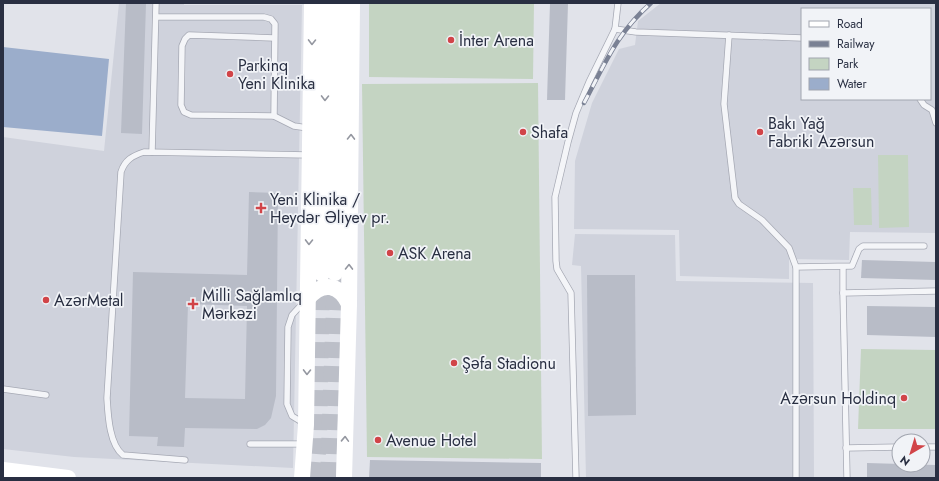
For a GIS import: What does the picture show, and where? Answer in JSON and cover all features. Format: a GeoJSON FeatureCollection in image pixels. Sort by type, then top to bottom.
{"type":"FeatureCollection","features":[{"type":"Feature","properties":{"kind":"main road"},"geometry":{"type":"LineString","coordinates":[[304,476],[312,3]]}},
{"type":"Feature","properties":{"kind":"main road"},"geometry":{"type":"LineString","coordinates":[[326,3],[328,273],[339,3]]}},
{"type":"Feature","properties":{"kind":"main road"},"geometry":{"type":"LineString","coordinates":[[342,475],[349,304],[352,3]]}},
{"type":"Feature","properties":{"kind":"main road"},"geometry":{"type":"LineString","coordinates":[[308,298],[318,289],[333,288],[345,296],[349,304]]}},
{"type":"Feature","properties":{"kind":"main road"},"geometry":{"type":"LineString","coordinates":[[3,470],[68,478]]}},
{"type":"Feature","properties":{"kind":"lane"},"geometry":{"type":"LineString","coordinates":[[152,152],[156,3]]}},
{"type":"Feature","properties":{"kind":"lane"},"geometry":{"type":"LineString","coordinates":[[576,478],[571,293],[557,269],[555,197],[576,113],[589,82],[615,29],[618,3]]}},
{"type":"Feature","properties":{"kind":"lane"},"geometry":{"type":"LineString","coordinates":[[156,17],[264,17],[271,19],[274,24],[274,116]]}},
{"type":"Feature","properties":{"kind":"lane"},"geometry":{"type":"LineString","coordinates":[[615,29],[636,32],[801,38]]}},
{"type":"Feature","properties":{"kind":"lane"},"geometry":{"type":"LineString","coordinates":[[274,38],[189,35],[185,39],[182,46],[181,105],[184,112],[191,115],[274,116],[294,126],[311,128]]}},
{"type":"Feature","properties":{"kind":"lane"},"geometry":{"type":"LineString","coordinates":[[729,35],[724,104],[735,198],[739,204],[762,220],[789,248],[796,267],[796,478]]}},
{"type":"Feature","properties":{"kind":"lane"},"geometry":{"type":"LineString","coordinates":[[921,100],[924,105],[932,110],[936,123]]}},
{"type":"Feature","properties":{"kind":"lane"},"geometry":{"type":"LineString","coordinates":[[185,460],[123,455],[118,451],[108,422],[107,398],[120,172],[124,163],[132,156],[144,152],[310,154]]}},
{"type":"Feature","properties":{"kind":"lane"},"geometry":{"type":"LineString","coordinates":[[796,267],[852,266],[858,249],[863,246],[924,246]]}},
{"type":"Feature","properties":{"kind":"lane"},"geometry":{"type":"LineString","coordinates":[[843,267],[847,478]]}},
{"type":"Feature","properties":{"kind":"lane"},"geometry":{"type":"LineString","coordinates":[[843,293],[936,291]]}},
{"type":"Feature","properties":{"kind":"lane"},"geometry":{"type":"LineString","coordinates":[[3,389],[46,395]]}},
{"type":"Feature","properties":{"kind":"lane"},"geometry":{"type":"LineString","coordinates":[[250,444],[305,444]]}},
{"type":"Feature","properties":{"kind":"lane"},"geometry":{"type":"LineString","coordinates":[[846,448],[891,447]]}},
{"type":"Feature","properties":{"kind":"shaded area","name":"Milli Sağlamlıq Mərkəzi"},"geometry":{"type":"Polygon","coordinates":[[[119,3],[184,3],[184,5],[302,5],[293,468],[74,457],[3,449],[3,137],[104,151],[119,3]]]}},
{"type":"Feature","properties":{"kind":"shaded area","name":"Bakı Yağ Fabriki Azərsun"},"geometry":{"type":"Polygon","coordinates":[[[661,3],[936,3],[936,233],[850,232],[849,260],[789,259],[789,279],[680,276],[679,230],[574,229],[575,161],[592,103],[619,49],[635,45],[638,21],[661,3]]]}},
{"type":"Feature","properties":{"kind":"shaded area"},"geometry":{"type":"Polygon","coordinates":[[[575,234],[675,235],[676,281],[813,283],[814,478],[586,478],[581,266],[572,265],[575,234]]]}},
{"type":"Feature","properties":{"kind":"green space","name":"İnter Arena"},"geometry":{"type":"Polygon","coordinates":[[[369,3],[534,3],[533,79],[369,77],[369,3]]]}},
{"type":"Feature","properties":{"kind":"green space"},"geometry":{"type":"Polygon","coordinates":[[[538,83],[542,459],[367,457],[362,84],[538,83]]]}},
{"type":"Feature","properties":{"kind":"green space"},"geometry":{"type":"Polygon","coordinates":[[[878,155],[908,155],[909,227],[879,228],[878,155]]]}},
{"type":"Feature","properties":{"kind":"green space"},"geometry":{"type":"Polygon","coordinates":[[[853,188],[871,188],[872,225],[854,225],[853,188]]]}},
{"type":"Feature","properties":{"kind":"green space"},"geometry":{"type":"Polygon","coordinates":[[[861,349],[936,350],[936,429],[858,429],[861,349]]]}},
{"type":"Feature","properties":{"kind":"water"},"geometry":{"type":"Polygon","coordinates":[[[3,47],[109,59],[102,136],[3,127],[3,47]]]}},
{"type":"Feature","properties":{"kind":"building"},"geometry":{"type":"Polygon","coordinates":[[[126,3],[146,3],[142,134],[121,133],[126,3]]]}},
{"type":"Feature","properties":{"kind":"building"},"geometry":{"type":"Polygon","coordinates":[[[550,3],[568,3],[565,100],[547,100],[550,3]]]}},
{"type":"Feature","properties":{"kind":"building"},"geometry":{"type":"Polygon","coordinates":[[[249,192],[278,193],[276,396],[271,418],[265,425],[257,429],[185,428],[184,447],[157,446],[158,437],[129,436],[133,272],[247,275],[249,192]],[[188,304],[185,398],[245,399],[247,306],[188,304]]]}},
{"type":"Feature","properties":{"kind":"building"},"geometry":{"type":"Polygon","coordinates":[[[862,260],[936,262],[936,280],[861,278],[862,260]]]}},
{"type":"Feature","properties":{"kind":"building"},"geometry":{"type":"Polygon","coordinates":[[[587,275],[635,275],[636,415],[588,416],[587,275]]]}},
{"type":"Feature","properties":{"kind":"building"},"geometry":{"type":"Polygon","coordinates":[[[867,306],[936,307],[936,337],[867,335],[867,306]]]}},
{"type":"Feature","properties":{"kind":"building"},"geometry":{"type":"Polygon","coordinates":[[[370,460],[541,463],[541,478],[369,478],[370,460]]]}},
{"type":"Feature","properties":{"kind":"building"},"geometry":{"type":"Polygon","coordinates":[[[867,463],[891,464],[891,473],[931,473],[931,465],[936,465],[936,478],[867,478],[867,463]]]}},
{"type":"Feature","properties":{"kind":"tunnel"},"geometry":{"type":"LineString","coordinates":[[316,478],[319,439],[322,275]]}},
{"type":"Feature","properties":{"kind":"tunnel"},"geometry":{"type":"LineString","coordinates":[[328,478],[335,276]]}},
{"type":"Feature","properties":{"kind":"railway"},"geometry":{"type":"LineString","coordinates":[[584,103],[605,62],[620,38],[629,26],[651,3]]}},
{"type":"Feature","properties":{"kind":"place","name":"İnter Arena"},"geometry":{"type":"Point","coordinates":[451,40]}},
{"type":"Feature","properties":{"kind":"place","name":"Parkinq Yeni Klinika"},"geometry":{"type":"Point","coordinates":[230,74]}},
{"type":"Feature","properties":{"kind":"place","name":"Shafa"},"geometry":{"type":"Point","coordinates":[523,132]}},
{"type":"Feature","properties":{"kind":"place","name":"Bakı Yağ Fabriki Azərsun"},"geometry":{"type":"Point","coordinates":[760,132]}},
{"type":"Feature","properties":{"kind":"place","name":"Yeni Klinika / Heydər Əliyev pr."},"geometry":{"type":"Point","coordinates":[261,208]}},
{"type":"Feature","properties":{"kind":"place","name":"ASK Arena"},"geometry":{"type":"Point","coordinates":[390,253]}},
{"type":"Feature","properties":{"kind":"place","name":"AzərMetal"},"geometry":{"type":"Point","coordinates":[46,300]}},
{"type":"Feature","properties":{"kind":"place","name":"Milli Sağlamlıq Mərkəzi"},"geometry":{"type":"Point","coordinates":[193,304]}},
{"type":"Feature","properties":{"kind":"place","name":"Şəfa Stadionu"},"geometry":{"type":"Point","coordinates":[454,363]}},
{"type":"Feature","properties":{"kind":"place","name":"Azərsun Holdinq"},"geometry":{"type":"Point","coordinates":[904,398]}},
{"type":"Feature","properties":{"kind":"place","name":"Avenue Hotel"},"geometry":{"type":"Point","coordinates":[378,440]}}]}
